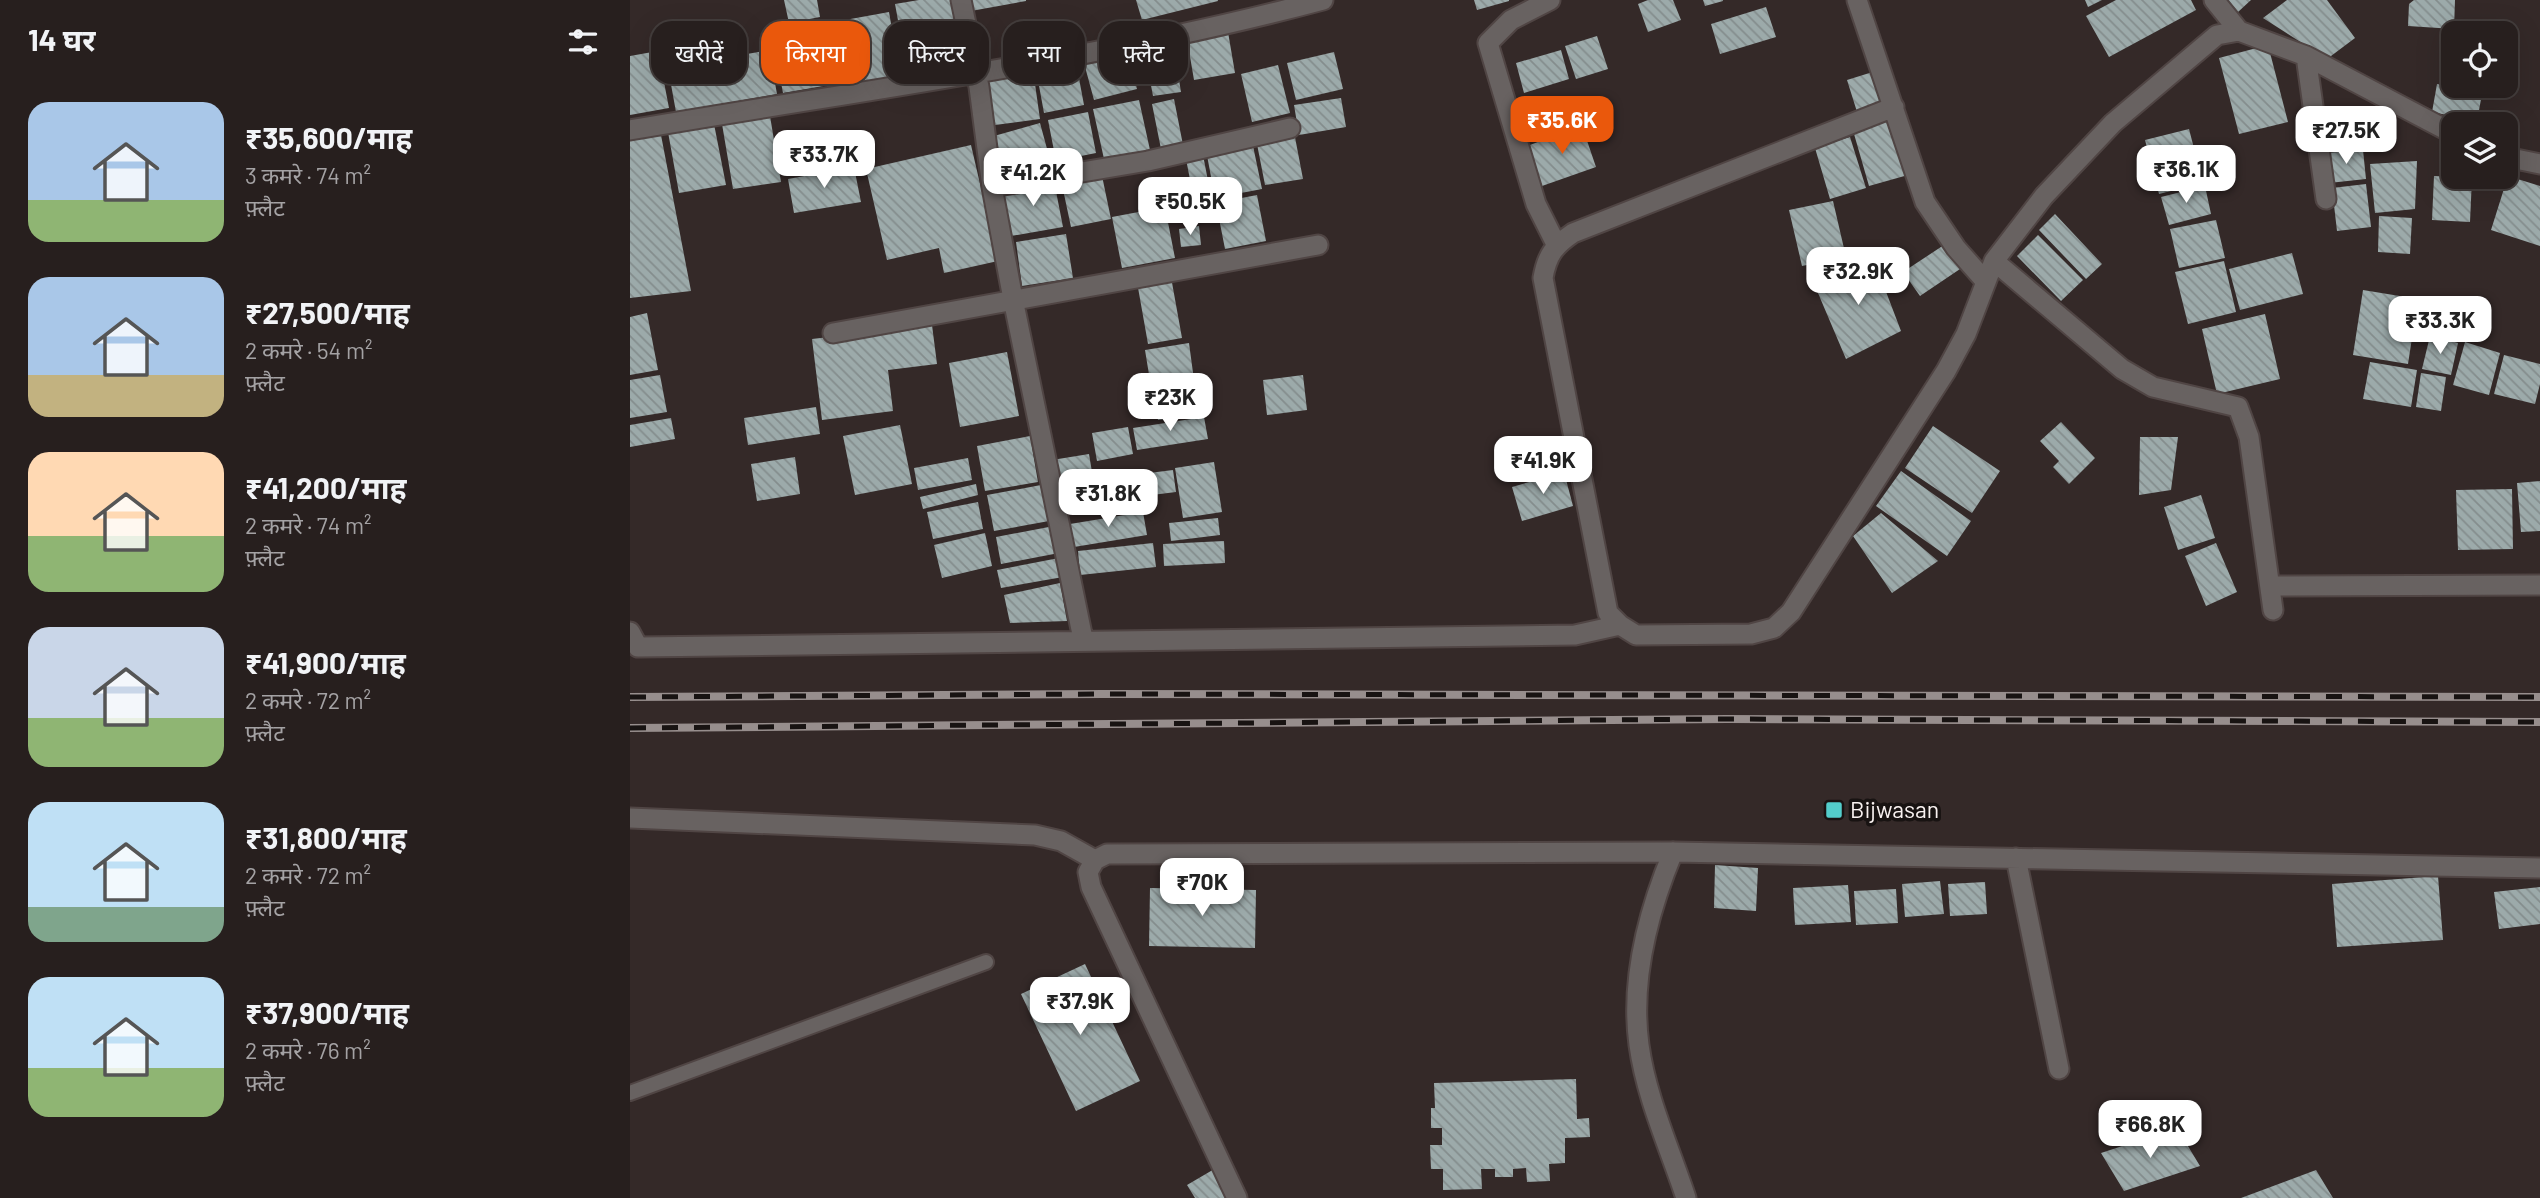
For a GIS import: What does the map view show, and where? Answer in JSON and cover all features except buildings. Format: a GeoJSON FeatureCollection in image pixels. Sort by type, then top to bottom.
{"type":"FeatureCollection","features":[{"type":"Feature","properties":{"kind":"street"},"geometry":{"type":"LineString","coordinates":[[961,0],[965,21]]}},
{"type":"Feature","properties":{"kind":"street"},"geometry":{"type":"LineString","coordinates":[[989,72],[1283,5],[1323,0]]}},
{"type":"Feature","properties":{"kind":"street"},"geometry":{"type":"LineString","coordinates":[[1550,0],[1511,20],[1488,43],[1536,204],[1556,244]]}},
{"type":"Feature","properties":{"kind":"street"},"geometry":{"type":"LineString","coordinates":[[1857,0],[1925,202],[1956,248],[1986,282]]}},
{"type":"Feature","properties":{"kind":"street"},"geometry":{"type":"LineString","coordinates":[[2214,0],[2239,31],[2306,56],[2441,127]]}},
{"type":"Feature","properties":{"kind":"street"},"geometry":{"type":"LineString","coordinates":[[1894,107],[1573,233],[1556,244],[1547,258],[1543,278],[1608,613],[1636,635],[1751,634],[1774,628],[1783,620],[1810,584],[1903,434],[1946,371],[1966,334],[1994,261],[2044,196],[2112,123],[2217,35],[2239,31]]}},
{"type":"Feature","properties":{"kind":"street"},"geometry":{"type":"LineString","coordinates":[[2306,56],[2326,199]]}},
{"type":"Feature","properties":{"kind":"street"},"geometry":{"type":"LineString","coordinates":[[630,130],[920,84]]}},
{"type":"Feature","properties":{"kind":"street"},"geometry":{"type":"LineString","coordinates":[[978,84],[992,187],[1013,299],[1083,639]]}},
{"type":"Feature","properties":{"kind":"street"},"geometry":{"type":"LineString","coordinates":[[992,187],[1148,162],[1290,128]]}},
{"type":"Feature","properties":{"kind":"street"},"geometry":{"type":"LineString","coordinates":[[2518,159],[2540,164]]}},
{"type":"Feature","properties":{"kind":"street"},"geometry":{"type":"LineString","coordinates":[[833,333],[1318,245]]}},
{"type":"Feature","properties":{"kind":"street"},"geometry":{"type":"LineString","coordinates":[[1994,261],[2122,369],[2153,387],[2238,407],[2249,437],[2273,610]]}},
{"type":"Feature","properties":{"kind":"street"},"geometry":{"type":"LineString","coordinates":[[2271,586],[2540,585]]}},
{"type":"Feature","properties":{"kind":"street"},"geometry":{"type":"LineString","coordinates":[[630,632],[638,647],[1083,639],[1575,635],[1620,625]]}},
{"type":"Feature","properties":{"kind":"street"},"geometry":{"type":"LineString","coordinates":[[630,818],[696,818],[793,826],[1035,835],[1061,841],[1095,860]]}},
{"type":"Feature","properties":{"kind":"street"},"geometry":{"type":"LineString","coordinates":[[1673,852],[1653,899],[1636,1017],[1647,1080],[1686,1198]]}},
{"type":"Feature","properties":{"kind":"street"},"geometry":{"type":"LineString","coordinates":[[1237,1198],[1091,887],[1088,873],[1095,860],[1107,854],[1673,852],[2540,867]]}},
{"type":"Feature","properties":{"kind":"street"},"geometry":{"type":"LineString","coordinates":[[2016,858],[2059,1069]]}},
{"type":"Feature","properties":{"kind":"lane"},"geometry":{"type":"LineString","coordinates":[[630,1093],[986,962]]}},
{"type":"Feature","properties":{"kind":"railway"},"geometry":{"type":"LineString","coordinates":[[630,697],[1104,694],[2540,697]]}},
{"type":"Feature","properties":{"kind":"railway"},"geometry":{"type":"LineString","coordinates":[[630,728],[1727,719],[2540,722]]}},
{"type":"Feature","properties":{"kind":"place","name":"Bijwasan"},"geometry":{"type":"Point","coordinates":[1834,810]}}]}
